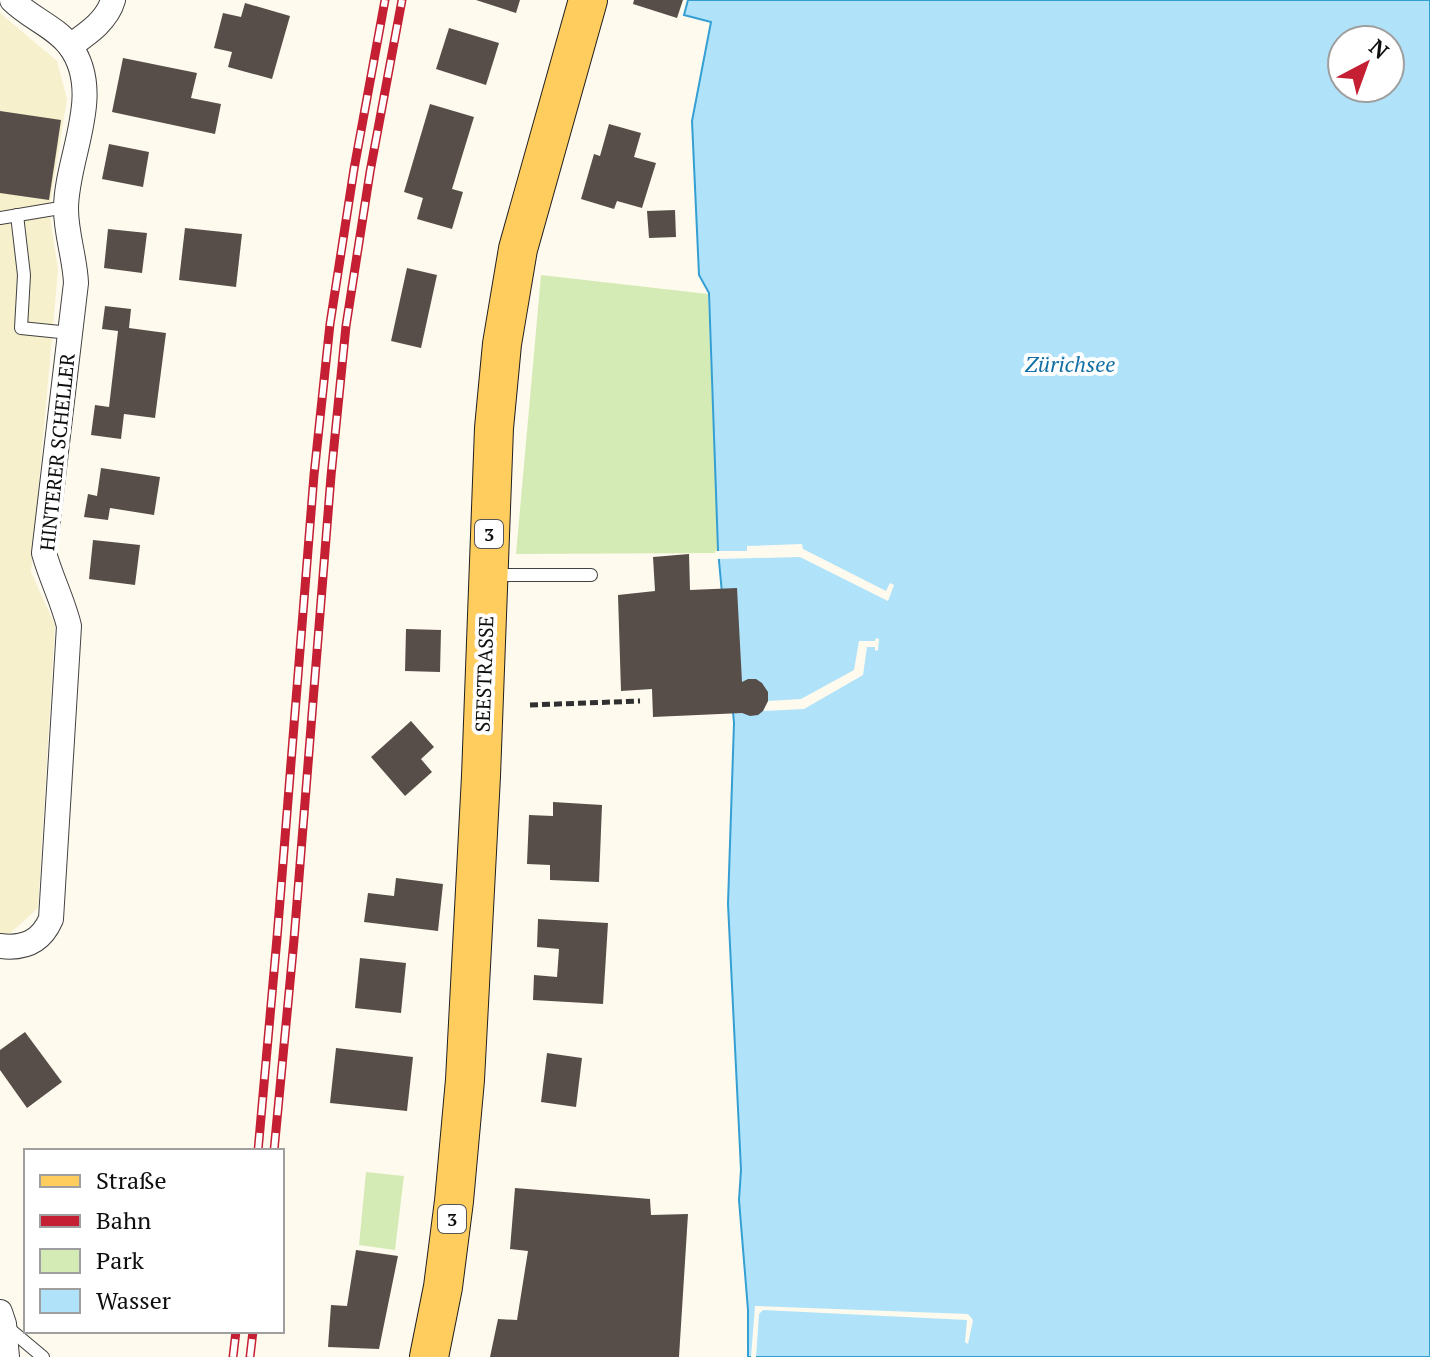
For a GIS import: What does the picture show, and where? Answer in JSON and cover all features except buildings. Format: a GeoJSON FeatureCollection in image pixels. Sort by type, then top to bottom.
{"type":"FeatureCollection","features":[{"type":"Feature","properties":{"kind":"main road","name":"SEESTRASSE"},"geometry":{"type":"LineString","coordinates":[[429,1357],[445,1273],[465,1080],[495,414],[502,344],[518,249],[588,0]]}},
{"type":"Feature","properties":{"kind":"street","name":"HINTERER SCHELLER"},"geometry":{"type":"LineString","coordinates":[[0,946],[24,946],[34,942],[51,919],[69,626],[44,553],[76,283],[66,207],[85,95],[83,70],[70,46],[54,30],[12,0]]}},
{"type":"Feature","properties":{"kind":"street"},"geometry":{"type":"LineString","coordinates":[[70,46],[94,29],[112,6],[113,0]]}},
{"type":"Feature","properties":{"kind":"street"},"geometry":{"type":"LineString","coordinates":[[2,1318],[7,1357]]}},
{"type":"Feature","properties":{"kind":"lane"},"geometry":{"type":"LineString","coordinates":[[0,218],[66,207]]}},
{"type":"Feature","properties":{"kind":"lane"},"geometry":{"type":"LineString","coordinates":[[17,215],[24,275],[21,328],[70,333]]}},
{"type":"Feature","properties":{"kind":"lane"},"geometry":{"type":"LineString","coordinates":[[487,575],[591,575]]}},
{"type":"Feature","properties":{"kind":"lane"},"geometry":{"type":"LineString","coordinates":[[2,1318],[43,1357]]}},
{"type":"Feature","properties":{"kind":"path"},"geometry":{"type":"LineString","coordinates":[[530,705],[640,701]]}},
{"type":"Feature","properties":{"kind":"shaded area"},"geometry":{"type":"Polygon","coordinates":[[[0,13],[57,61],[67,99],[49,210],[58,270],[31,572],[55,625],[38,908],[6,937],[0,937],[0,13]]]}},
{"type":"Feature","properties":{"kind":"green space"},"geometry":{"type":"Polygon","coordinates":[[[541,275],[708,294],[718,553],[516,554],[541,275]]]}},
{"type":"Feature","properties":{"kind":"green space"},"geometry":{"type":"Polygon","coordinates":[[[366,1172],[404,1176],[395,1250],[359,1245],[366,1172]]]}},
{"type":"Feature","properties":{"kind":"water","name":"Zürichsee"},"geometry":{"type":"Polygon","coordinates":[[[688,0],[1430,0],[1430,1357],[748,1357],[728,904],[734,723],[718,550],[709,293],[699,275],[692,121],[711,22],[684,15],[688,0]]]}},
{"type":"Feature","properties":{"kind":"pier"},"geometry":{"type":"Polygon","coordinates":[[[802,544],[803,549],[886,591],[890,583],[894,585],[888,601],[800,557],[716,559],[715,551],[747,551],[747,546],[802,544]]]}},
{"type":"Feature","properties":{"kind":"pier"},"geometry":{"type":"Polygon","coordinates":[[[879,639],[878,650],[867,647],[863,675],[804,709],[763,711],[768,701],[801,699],[854,670],[859,641],[875,641],[879,639]]]}},
{"type":"Feature","properties":{"kind":"pier"},"geometry":{"type":"Polygon","coordinates":[[[755,1306],[968,1314],[973,1320],[968,1344],[965,1342],[967,1320],[763,1310],[759,1314],[756,1357],[751,1357],[755,1306]]]}},
{"type":"Feature","properties":{"kind":"railway"},"geometry":{"type":"LineString","coordinates":[[258,1149],[314,475],[330,324],[385,0]]}},
{"type":"Feature","properties":{"kind":"railway"},"geometry":{"type":"LineString","coordinates":[[274,1149],[346,326],[370,172],[402,0]]}},
{"type":"Feature","properties":{"kind":"railway"},"geometry":{"type":"LineString","coordinates":[[233,1357],[236,1333]]}},
{"type":"Feature","properties":{"kind":"railway"},"geometry":{"type":"LineString","coordinates":[[250,1357],[253,1333]]}}]}
